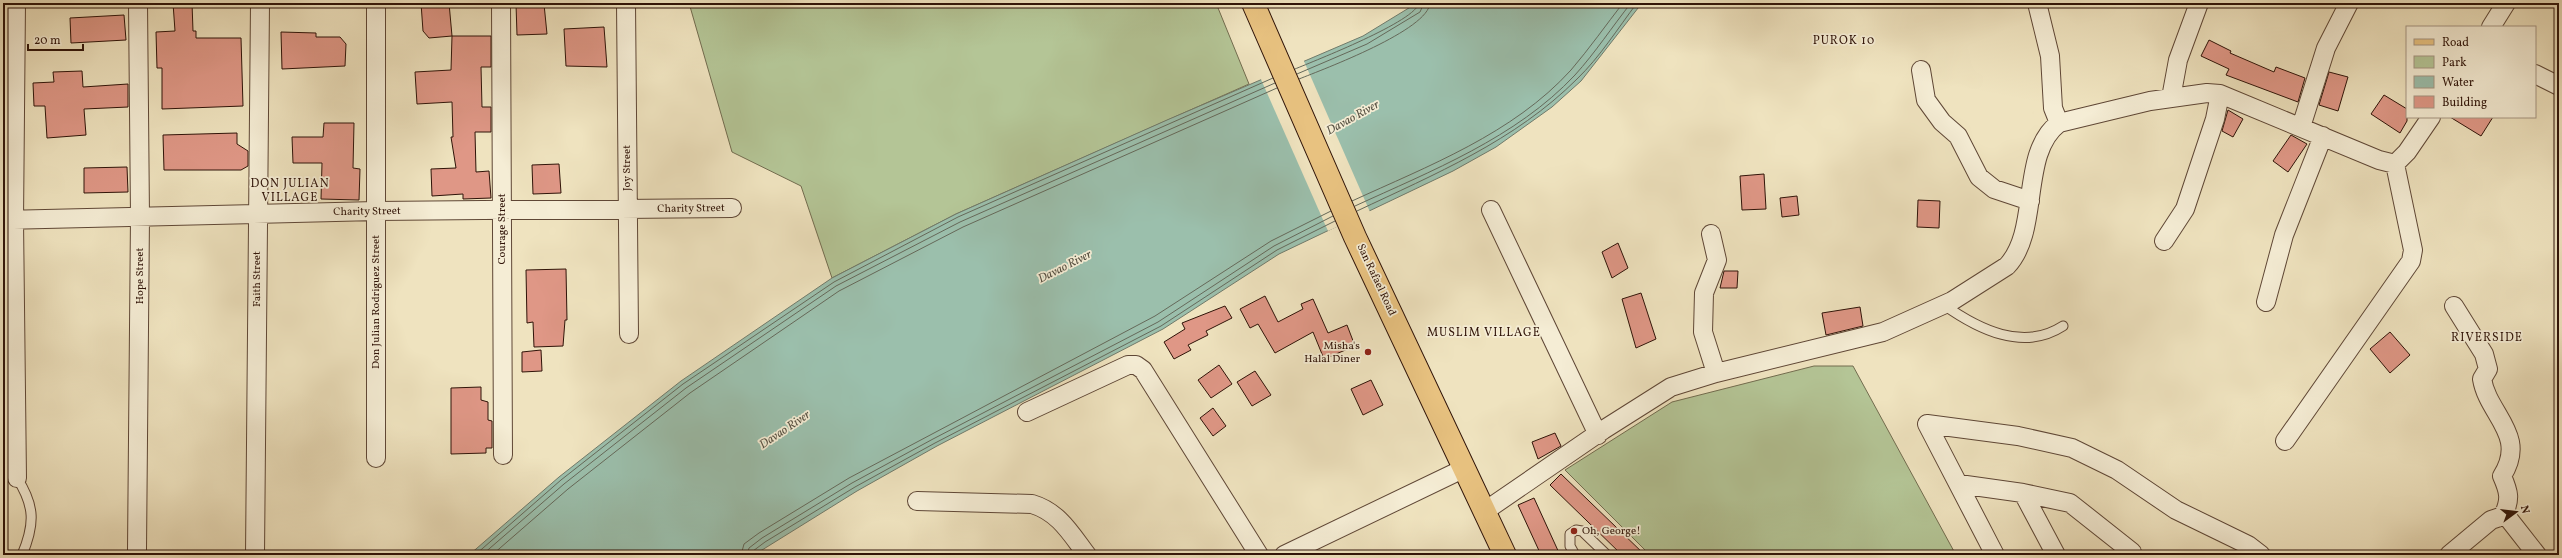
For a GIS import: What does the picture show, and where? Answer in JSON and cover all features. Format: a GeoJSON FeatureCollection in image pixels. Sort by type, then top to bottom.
{"type":"FeatureCollection","features":[{"type":"Feature","properties":{"kind":"main road","name":"San Rafael Road"},"geometry":{"type":"LineString","coordinates":[[1253,3],[1356,237],[1505,555]]}},
{"type":"Feature","properties":{"kind":"street"},"geometry":{"type":"LineString","coordinates":[[16,3],[9,220],[17,478]]}},
{"type":"Feature","properties":{"kind":"street","name":"Hope Street"},"geometry":{"type":"LineString","coordinates":[[137,550],[140,217],[138,3]]}},
{"type":"Feature","properties":{"kind":"street","name":"Faith Street"},"geometry":{"type":"LineString","coordinates":[[255,555],[260,3]]}},
{"type":"Feature","properties":{"kind":"street","name":"Don Julian Rodriguez Street"},"geometry":{"type":"LineString","coordinates":[[376,3],[376,458]]}},
{"type":"Feature","properties":{"kind":"street","name":"Courage Street"},"geometry":{"type":"LineString","coordinates":[[501,3],[503,455]]}},
{"type":"Feature","properties":{"kind":"street","name":"Joy Street"},"geometry":{"type":"LineString","coordinates":[[626,3],[629,334]]}},
{"type":"Feature","properties":{"kind":"street"},"geometry":{"type":"LineString","coordinates":[[2037,3],[2050,56],[2053,108],[2060,123]]}},
{"type":"Feature","properties":{"kind":"street"},"geometry":{"type":"LineString","coordinates":[[2171,98],[2178,60],[2199,3]]}},
{"type":"Feature","properties":{"kind":"street"},"geometry":{"type":"LineString","coordinates":[[2301,127],[2326,48],[2349,3]]}},
{"type":"Feature","properties":{"kind":"street"},"geometry":{"type":"LineString","coordinates":[[2492,26],[2506,3]]}},
{"type":"Feature","properties":{"kind":"street"},"geometry":{"type":"LineString","coordinates":[[1921,70],[1926,100],[1942,122],[1958,136],[1979,177],[1994,189],[2030,201]]}},
{"type":"Feature","properties":{"kind":"street"},"geometry":{"type":"LineString","coordinates":[[2536,74],[2559,86]]}},
{"type":"Feature","properties":{"kind":"street"},"geometry":{"type":"LineString","coordinates":[[2164,241],[2185,208],[2215,119],[2220,94]]}},
{"type":"Feature","properties":{"kind":"street"},"geometry":{"type":"LineString","coordinates":[[1485,511],[1671,387],[1716,373],[1883,332],[1944,305],[2006,266],[2013,260],[2023,234],[2042,145],[2052,128],[2060,123],[2171,98],[2220,94],[2379,160],[2395,164]]}},
{"type":"Feature","properties":{"kind":"street"},"geometry":{"type":"LineString","coordinates":[[2395,164],[2408,152],[2431,118]]}},
{"type":"Feature","properties":{"kind":"street"},"geometry":{"type":"LineString","coordinates":[[2266,302],[2284,235],[2323,136]]}},
{"type":"Feature","properties":{"kind":"street"},"geometry":{"type":"LineString","coordinates":[[2285,441],[2411,261],[2413,250],[2395,164]]}},
{"type":"Feature","properties":{"kind":"street","name":"Charity Street"},"geometry":{"type":"LineString","coordinates":[[9,220],[376,211],[732,208]]}},
{"type":"Feature","properties":{"kind":"street"},"geometry":{"type":"LineString","coordinates":[[1491,210],[1598,435]]}},
{"type":"Feature","properties":{"kind":"street"},"geometry":{"type":"LineString","coordinates":[[1711,234],[1717,260],[1704,293],[1703,332],[1716,373]]}},
{"type":"Feature","properties":{"kind":"street"},"geometry":{"type":"LineString","coordinates":[[2454,306],[2484,354],[2488,369],[2482,379],[2483,386],[2502,419],[2512,448],[2510,464],[2502,476],[2510,494],[2510,503],[2503,516]]}},
{"type":"Feature","properties":{"kind":"street"},"geometry":{"type":"LineString","coordinates":[[1027,412],[1128,365],[1136,365],[1143,370],[1259,555]]}},
{"type":"Feature","properties":{"kind":"street"},"geometry":{"type":"LineString","coordinates":[[1996,555],[1927,424],[2018,436],[2072,448],[2117,470],[2176,510],[2248,545],[2262,555]]}},
{"type":"Feature","properties":{"kind":"street"},"geometry":{"type":"LineString","coordinates":[[1284,555],[1465,468]]}},
{"type":"Feature","properties":{"kind":"street"},"geometry":{"type":"LineString","coordinates":[[1959,484],[2023,493],[2070,503],[2132,552]]}},
{"type":"Feature","properties":{"kind":"street"},"geometry":{"type":"LineString","coordinates":[[2023,493],[2056,555]]}},
{"type":"Feature","properties":{"kind":"street"},"geometry":{"type":"LineString","coordinates":[[917,501],[1032,504],[1045,508],[1058,517],[1087,555]]}},
{"type":"Feature","properties":{"kind":"street"},"geometry":{"type":"LineString","coordinates":[[2448,555],[2491,520],[2503,516],[2508,518],[2537,555]]}},
{"type":"Feature","properties":{"kind":"lane"},"geometry":{"type":"LineString","coordinates":[[1944,305],[1969,322],[2000,334],[2031,339],[2054,332],[2063,326]]}},
{"type":"Feature","properties":{"kind":"lane"},"geometry":{"type":"LineString","coordinates":[[17,478],[31,503],[32,516],[22,555]]}},
{"type":"Feature","properties":{"kind":"lane"},"geometry":{"type":"LineString","coordinates":[[1575,555],[1569,539],[1570,534],[1576,530],[1582,531],[1607,555]]}},
{"type":"Feature","properties":{"kind":"green space"},"geometry":{"type":"Polygon","coordinates":[[[689,3],[1216,3],[1249,84],[956,214],[832,278],[801,186],[732,152],[689,3]]]}},
{"type":"Feature","properties":{"kind":"green space"},"geometry":{"type":"Polygon","coordinates":[[[1814,366],[1853,366],[1956,555],[1650,555],[1565,470],[1672,402],[1814,366]]]}},
{"type":"Feature","properties":{"kind":"water","name":"Davao River"},"geometry":{"type":"Polygon","coordinates":[[[1417,3],[1642,3],[1581,81],[1552,107],[1496,147],[1453,171],[1279,254],[1163,329],[937,446],[857,491],[754,555],[469,555],[559,477],[681,381],[832,278],[956,214],[1167,120],[1363,36],[1417,3]]]}},
{"type":"Feature","properties":{"kind":"pier"},"geometry":{"type":"Polygon","coordinates":[[[1303,59],[1370,212],[1328,231],[1260,77],[1303,59]]]}},
{"type":"Feature","properties":{"kind":"building"},"geometry":{"type":"Polygon","coordinates":[[[173,3],[192,3],[193,31],[196,31],[196,38],[241,38],[243,106],[162,109],[162,68],[157,68],[156,32],[175,31],[173,3]]]}},
{"type":"Feature","properties":{"kind":"building"},"geometry":{"type":"Polygon","coordinates":[[[421,3],[449,3],[452,36],[429,38],[423,31],[421,3]]]}},
{"type":"Feature","properties":{"kind":"building"},"geometry":{"type":"Polygon","coordinates":[[[516,4],[544,4],[547,34],[517,35],[516,4]]]}},
{"type":"Feature","properties":{"kind":"building"},"geometry":{"type":"Polygon","coordinates":[[[124,15],[126,40],[71,43],[70,18],[124,15]]]}},
{"type":"Feature","properties":{"kind":"building"},"geometry":{"type":"Polygon","coordinates":[[[604,27],[607,67],[566,66],[564,29],[604,27]]]}},
{"type":"Feature","properties":{"kind":"building"},"geometry":{"type":"Polygon","coordinates":[[[281,32],[316,33],[316,37],[340,37],[346,44],[345,66],[282,69],[281,32]]]}},
{"type":"Feature","properties":{"kind":"building"},"geometry":{"type":"Polygon","coordinates":[[[452,36],[491,36],[491,67],[481,67],[482,107],[491,107],[491,132],[475,132],[476,172],[489,171],[491,198],[463,199],[463,194],[432,196],[431,169],[456,168],[451,137],[453,137],[452,102],[417,104],[415,72],[451,70],[452,36]]]}},
{"type":"Feature","properties":{"kind":"building"},"geometry":{"type":"Polygon","coordinates":[[[2209,40],[2231,51],[2230,53],[2274,72],[2276,67],[2305,78],[2298,102],[2226,75],[2229,69],[2201,56],[2209,40]]]}},
{"type":"Feature","properties":{"kind":"building"},"geometry":{"type":"Polygon","coordinates":[[[82,71],[83,87],[128,84],[128,107],[84,109],[86,135],[47,138],[45,106],[34,106],[33,83],[54,82],[53,72],[82,71]]]}},
{"type":"Feature","properties":{"kind":"building"},"geometry":{"type":"Polygon","coordinates":[[[2329,72],[2348,77],[2338,111],[2319,105],[2329,72]]]}},
{"type":"Feature","properties":{"kind":"building"},"geometry":{"type":"Polygon","coordinates":[[[2384,95],[2406,108],[2407,121],[2400,133],[2371,114],[2384,95]]]}},
{"type":"Feature","properties":{"kind":"building"},"geometry":{"type":"Polygon","coordinates":[[[2228,110],[2243,119],[2233,137],[2222,131],[2228,110]]]}},
{"type":"Feature","properties":{"kind":"building"},"geometry":{"type":"Polygon","coordinates":[[[2452,118],[2492,118],[2481,136],[2452,118]]]}},
{"type":"Feature","properties":{"kind":"building"},"geometry":{"type":"Polygon","coordinates":[[[324,123],[354,123],[353,168],[360,169],[359,200],[321,199],[322,163],[293,163],[292,137],[323,137],[324,123]]]}},
{"type":"Feature","properties":{"kind":"building"},"geometry":{"type":"Polygon","coordinates":[[[237,133],[237,144],[248,151],[248,166],[241,170],[164,170],[163,135],[237,133]]]}},
{"type":"Feature","properties":{"kind":"building"},"geometry":{"type":"Polygon","coordinates":[[[2291,135],[2307,144],[2288,172],[2273,161],[2291,135]]]}},
{"type":"Feature","properties":{"kind":"building"},"geometry":{"type":"Polygon","coordinates":[[[559,164],[561,193],[533,194],[532,165],[559,164]]]}},
{"type":"Feature","properties":{"kind":"building"},"geometry":{"type":"Polygon","coordinates":[[[127,167],[128,192],[84,193],[84,168],[127,167]]]}},
{"type":"Feature","properties":{"kind":"building"},"geometry":{"type":"Polygon","coordinates":[[[1764,174],[1766,209],[1742,210],[1740,176],[1764,174]]]}},
{"type":"Feature","properties":{"kind":"building"},"geometry":{"type":"Polygon","coordinates":[[[1797,196],[1799,215],[1782,217],[1780,198],[1797,196]]]}},
{"type":"Feature","properties":{"kind":"building"},"geometry":{"type":"Polygon","coordinates":[[[1918,200],[1940,201],[1939,228],[1917,227],[1918,200]]]}},
{"type":"Feature","properties":{"kind":"building"},"geometry":{"type":"Polygon","coordinates":[[[1618,243],[1628,268],[1612,278],[1602,252],[1618,243]]]}},
{"type":"Feature","properties":{"kind":"building"},"geometry":{"type":"Polygon","coordinates":[[[566,269],[567,320],[565,320],[563,346],[534,347],[533,322],[527,323],[526,270],[566,269]]]}},
{"type":"Feature","properties":{"kind":"building"},"geometry":{"type":"Polygon","coordinates":[[[1724,271],[1738,271],[1737,288],[1720,288],[1724,271]]]}},
{"type":"Feature","properties":{"kind":"building"},"geometry":{"type":"Polygon","coordinates":[[[1641,293],[1656,339],[1636,348],[1622,299],[1641,293]]]}},
{"type":"Feature","properties":{"kind":"building"},"geometry":{"type":"Polygon","coordinates":[[[1265,296],[1278,322],[1303,309],[1301,304],[1313,299],[1328,333],[1347,325],[1355,346],[1324,359],[1313,332],[1275,353],[1258,324],[1250,328],[1240,309],[1265,296]]]}},
{"type":"Feature","properties":{"kind":"building"},"geometry":{"type":"Polygon","coordinates":[[[1225,306],[1232,318],[1206,331],[1208,335],[1188,345],[1191,350],[1174,359],[1164,342],[1185,329],[1182,323],[1225,306]]]}},
{"type":"Feature","properties":{"kind":"building"},"geometry":{"type":"Polygon","coordinates":[[[1860,307],[1863,326],[1826,335],[1822,313],[1860,307]]]}},
{"type":"Feature","properties":{"kind":"building"},"geometry":{"type":"Polygon","coordinates":[[[2390,332],[2410,355],[2390,373],[2370,349],[2390,332]]]}},
{"type":"Feature","properties":{"kind":"building"},"geometry":{"type":"Polygon","coordinates":[[[541,350],[542,371],[522,372],[522,352],[541,350]]]}},
{"type":"Feature","properties":{"kind":"building"},"geometry":{"type":"Polygon","coordinates":[[[1219,365],[1232,384],[1211,398],[1198,380],[1219,365]]]}},
{"type":"Feature","properties":{"kind":"building"},"geometry":{"type":"Polygon","coordinates":[[[1255,371],[1271,395],[1252,406],[1237,382],[1255,371]]]}},
{"type":"Feature","properties":{"kind":"building"},"geometry":{"type":"Polygon","coordinates":[[[1371,380],[1383,405],[1363,415],[1351,389],[1371,380]]]}},
{"type":"Feature","properties":{"kind":"building"},"geometry":{"type":"Polygon","coordinates":[[[481,387],[481,400],[488,402],[488,420],[492,421],[492,448],[486,448],[486,453],[451,454],[451,388],[481,387]]]}},
{"type":"Feature","properties":{"kind":"building"},"geometry":{"type":"Polygon","coordinates":[[[1213,408],[1226,426],[1213,436],[1200,418],[1213,408]]]}},
{"type":"Feature","properties":{"kind":"building"},"geometry":{"type":"Polygon","coordinates":[[[1555,433],[1561,446],[1538,459],[1532,442],[1555,433]]]}},
{"type":"Feature","properties":{"kind":"building"},"geometry":{"type":"Polygon","coordinates":[[[1561,474],[1645,555],[1622,555],[1550,485],[1561,474]]]}},
{"type":"Feature","properties":{"kind":"building"},"geometry":{"type":"Polygon","coordinates":[[[1534,498],[1560,555],[1541,555],[1518,505],[1534,498]]]}},
{"type":"Feature","properties":{"kind":"place","name":"Misha's Halal Diner"},"geometry":{"type":"Point","coordinates":[1368,352]}},
{"type":"Feature","properties":{"kind":"place","name":"Oh, George!"},"geometry":{"type":"Point","coordinates":[1574,531]}},
{"type":"Feature","properties":{"kind":"district","name":"PUROK 10"},"geometry":{"type":"Point","coordinates":[1844,41]}},
{"type":"Feature","properties":{"kind":"district","name":"DON JULIAN VILLAGE"},"geometry":{"type":"Point","coordinates":[290,191]}},
{"type":"Feature","properties":{"kind":"district","name":"MUSLIM VILLAGE"},"geometry":{"type":"Point","coordinates":[1484,333]}},
{"type":"Feature","properties":{"kind":"district","name":"RIVERSIDE"},"geometry":{"type":"Point","coordinates":[2487,338]}}]}
